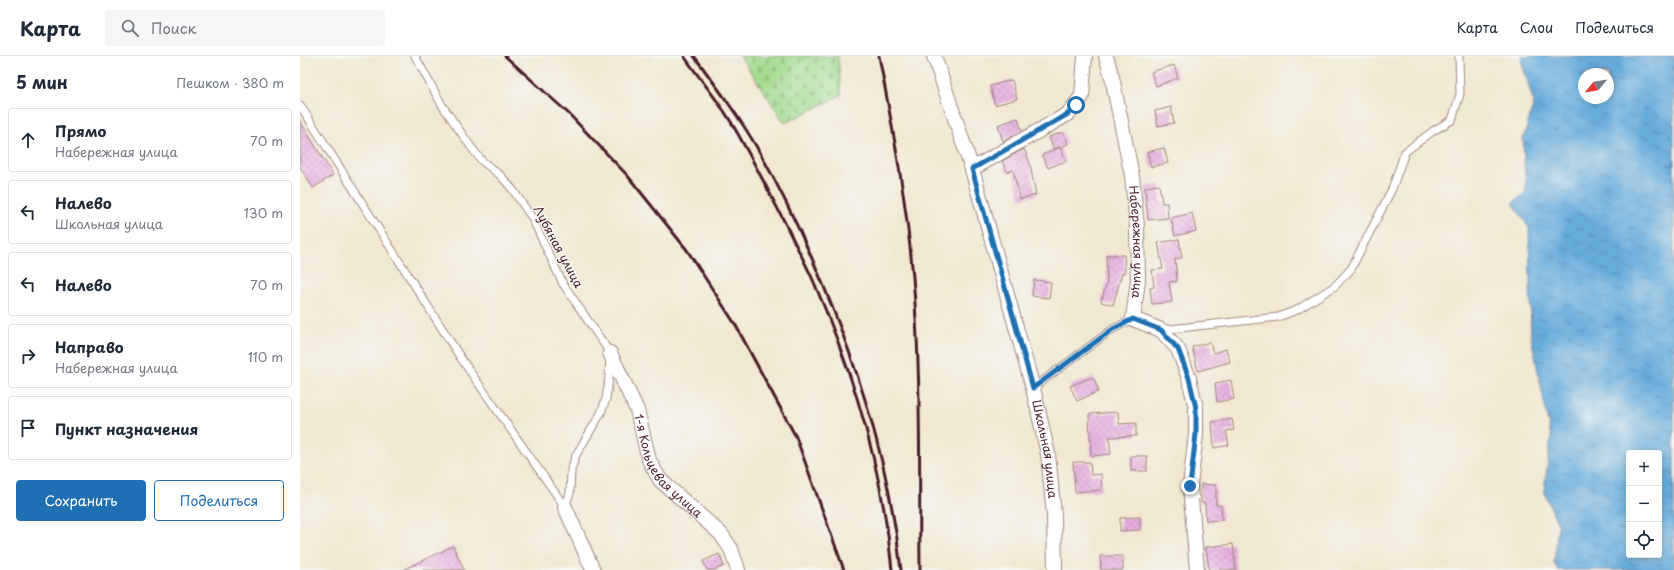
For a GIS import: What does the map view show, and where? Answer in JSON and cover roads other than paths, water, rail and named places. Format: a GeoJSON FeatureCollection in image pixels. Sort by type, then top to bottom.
{"type":"FeatureCollection","features":[{"type":"Feature","properties":{"kind":"street","name":"Школьная улица"},"geometry":{"type":"LineString","coordinates":[[934,56],[972,169],[1033,388],[1048,454],[1054,515],[1055,570]]}},
{"type":"Feature","properties":{"kind":"street"},"geometry":{"type":"LineString","coordinates":[[972,169],[1068,114],[1082,96],[1085,56]]}},
{"type":"Feature","properties":{"kind":"street","name":"Набережная улица"},"geometry":{"type":"LineString","coordinates":[[1106,56],[1112,77],[1130,168],[1138,227],[1138,280],[1133,319]]}},
{"type":"Feature","properties":{"kind":"street"},"geometry":{"type":"LineString","coordinates":[[1133,319],[1161,330],[1178,349],[1189,378],[1196,408],[1196,434],[1190,486],[1197,570]]}},
{"type":"Feature","properties":{"kind":"street","name":"1-я Кольцевая улица"},"geometry":{"type":"LineString","coordinates":[[610,353],[637,410],[649,460],[660,480],[721,534],[731,549],[738,570]]}},
{"type":"Feature","properties":{"kind":"street"},"geometry":{"type":"LineString","coordinates":[[564,507],[593,570]]}},
{"type":"Feature","properties":{"kind":"lane","name":"Лубяная улица"},"geometry":{"type":"LineString","coordinates":[[415,56],[442,105],[471,148],[482,161],[501,176],[509,185],[532,218],[563,284],[610,353]]}},
{"type":"Feature","properties":{"kind":"lane"},"geometry":{"type":"LineString","coordinates":[[1161,330],[1278,317],[1297,310],[1335,286],[1351,269],[1392,188],[1404,152],[1433,131],[1452,120],[1460,94],[1459,56]]}},
{"type":"Feature","properties":{"kind":"lane"},"geometry":{"type":"LineString","coordinates":[[300,105],[462,360],[564,507]]}},
{"type":"Feature","properties":{"kind":"lane"},"geometry":{"type":"LineString","coordinates":[[1033,388],[1113,329],[1133,319]]}},
{"type":"Feature","properties":{"kind":"lane"},"geometry":{"type":"LineString","coordinates":[[564,507],[570,493],[571,470],[576,455],[601,413],[606,400],[610,353]]}},
{"type":"Feature","properties":{"kind":"water"},"geometry":{"type":"Polygon","coordinates":[[[1522,56],[1674,56],[1674,570],[1558,570],[1554,563],[1558,525],[1544,491],[1551,437],[1531,336],[1529,228],[1513,203],[1526,192],[1523,139],[1534,103],[1521,60],[1522,56]]]}},
{"type":"Feature","properties":{"kind":"railway"},"geometry":{"type":"LineString","coordinates":[[505,56],[568,113],[627,175],[687,250],[735,324],[796,437],[844,570]]}},
{"type":"Feature","properties":{"kind":"railway"},"geometry":{"type":"LineString","coordinates":[[684,56],[726,113],[745,146],[806,265],[828,315],[853,386],[874,459],[888,533],[892,570]]}},
{"type":"Feature","properties":{"kind":"railway"},"geometry":{"type":"LineString","coordinates":[[694,56],[720,91],[752,139],[771,172],[813,260],[851,357],[870,416],[886,477],[901,570]]}},
{"type":"Feature","properties":{"kind":"railway"},"geometry":{"type":"LineString","coordinates":[[879,56],[904,199],[914,287],[919,408],[920,570]]}}]}
